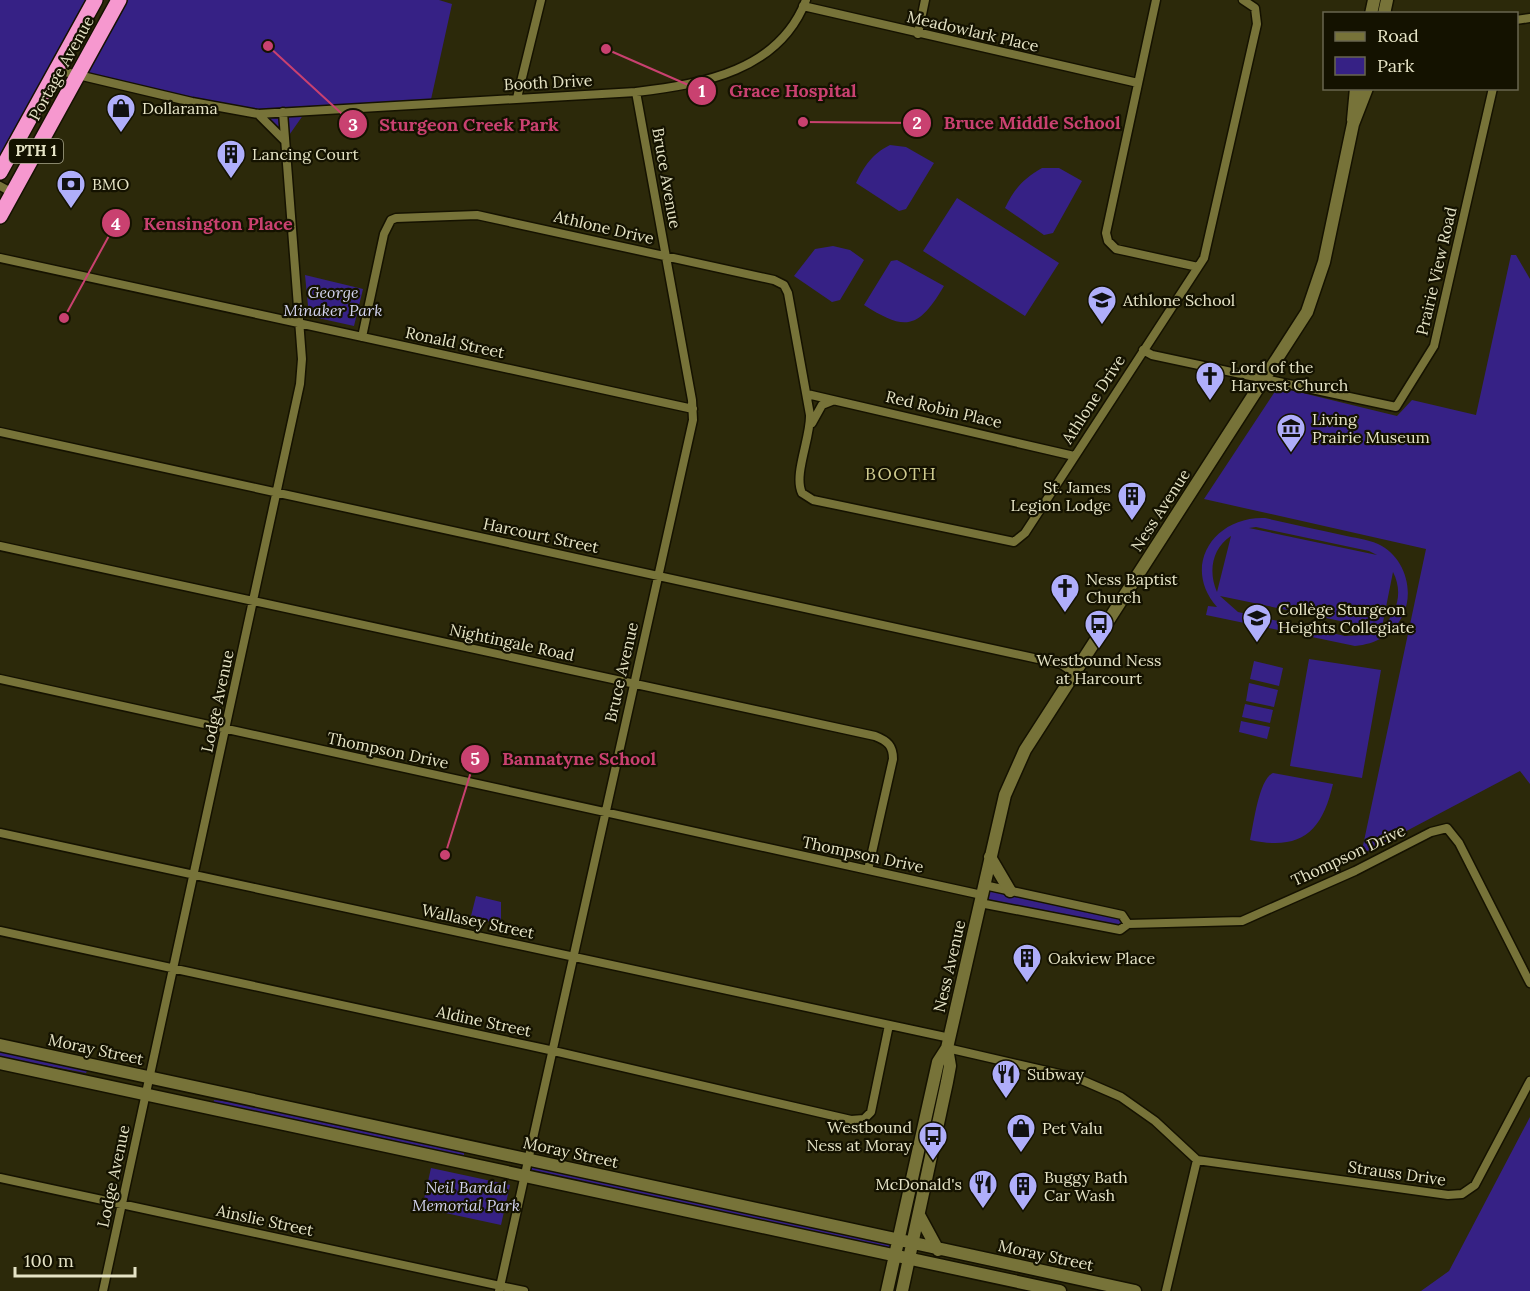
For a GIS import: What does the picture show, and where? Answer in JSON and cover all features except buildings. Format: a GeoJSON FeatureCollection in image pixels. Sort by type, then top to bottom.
{"type":"FeatureCollection","features":[{"type":"Feature","properties":{"kind":"highway","name":"Portage Avenue"},"geometry":{"type":"LineString","coordinates":[[0,172],[95,0]]}},
{"type":"Feature","properties":{"kind":"highway","name":"Portage Avenue"},"geometry":{"type":"LineString","coordinates":[[0,216],[6,190],[77,75],[119,0]]}},
{"type":"Feature","properties":{"kind":"main road","name":"Ness Avenue"},"geometry":{"type":"LineString","coordinates":[[1353,124],[1356,90]]}},
{"type":"Feature","properties":{"kind":"main road","name":"Ness Avenue"},"geometry":{"type":"LineString","coordinates":[[902,1291],[950,1066],[949,1043],[990,857],[1013,775],[1028,743],[1073,672],[1299,326],[1317,288],[1353,124],[1366,90]]}},
{"type":"Feature","properties":{"kind":"main road"},"geometry":{"type":"LineString","coordinates":[[990,857],[1010,891]]}},
{"type":"Feature","properties":{"kind":"main road","name":"Ness Avenue"},"geometry":{"type":"LineString","coordinates":[[887,1291],[938,1062],[949,1043]]}},
{"type":"Feature","properties":{"kind":"main road","name":"Moray Street"},"geometry":{"type":"LineString","coordinates":[[0,1045],[1135,1291]]}},
{"type":"Feature","properties":{"kind":"main road","name":"Moray Street"},"geometry":{"type":"LineString","coordinates":[[0,1063],[1060,1291]]}},
{"type":"Feature","properties":{"kind":"main road"},"geometry":{"type":"LineString","coordinates":[[919,1215],[938,1250]]}},
{"type":"Feature","properties":{"kind":"street"},"geometry":{"type":"LineString","coordinates":[[517,99],[541,0]]}},
{"type":"Feature","properties":{"kind":"street"},"geometry":{"type":"LineString","coordinates":[[918,34],[925,0]]}},
{"type":"Feature","properties":{"kind":"street"},"geometry":{"type":"LineString","coordinates":[[1156,0],[1106,233],[1108,241],[1116,249],[1198,267]]}},
{"type":"Feature","properties":{"kind":"street","name":"Athlone Drive"},"geometry":{"type":"LineString","coordinates":[[362,337],[384,234],[391,220],[396,218],[477,215],[774,280],[784,285],[788,293],[807,394],[810,426],[799,482],[802,493],[807,498],[1010,543],[1025,533],[1198,267],[1208,248],[1257,24],[1255,8],[1243,0]]}},
{"type":"Feature","properties":{"kind":"street","name":"Booth Drive"},"geometry":{"type":"LineString","coordinates":[[57,70],[192,102],[258,114],[636,92],[694,83],[742,68],[775,45],[804,3]]}},
{"type":"Feature","properties":{"kind":"street","name":"Meadowlark Place"},"geometry":{"type":"LineString","coordinates":[[804,3],[918,34],[1138,82]]}},
{"type":"Feature","properties":{"kind":"street","name":"Prairie View Road"},"geometry":{"type":"LineString","coordinates":[[1143,350],[1152,355],[1396,407],[1434,346],[1493,90]]}},
{"type":"Feature","properties":{"kind":"street","name":"Bruce Avenue"},"geometry":{"type":"LineString","coordinates":[[500,1288],[691,435],[693,409],[636,92]]}},
{"type":"Feature","properties":{"kind":"street","name":"Lodge Avenue"},"geometry":{"type":"LineString","coordinates":[[103,1291],[195,877],[302,371],[283,112]]}},
{"type":"Feature","properties":{"kind":"street"},"geometry":{"type":"LineString","coordinates":[[258,114],[285,141]]}},
{"type":"Feature","properties":{"kind":"street","name":"Ronald Street"},"geometry":{"type":"LineString","coordinates":[[0,258],[693,409]]}},
{"type":"Feature","properties":{"kind":"street","name":"Red Robin Place"},"geometry":{"type":"LineString","coordinates":[[807,394],[1074,456]]}},
{"type":"Feature","properties":{"kind":"street","name":"Athlone Drive"},"geometry":{"type":"LineString","coordinates":[[810,426],[822,405],[836,400]]}},
{"type":"Feature","properties":{"kind":"street","name":"Harcourt Street"},"geometry":{"type":"LineString","coordinates":[[0,432],[1061,664],[1073,672]]}},
{"type":"Feature","properties":{"kind":"street","name":"Nightingale Road"},"geometry":{"type":"LineString","coordinates":[[0,546],[634,683],[885,740],[893,748],[893,759],[868,870]]}},
{"type":"Feature","properties":{"kind":"street","name":"Thompson Drive"},"geometry":{"type":"LineString","coordinates":[[0,680],[982,894],[1120,930],[1128,924],[1242,921],[1355,871],[1441,828],[1447,828],[1459,843],[1530,983]]}},
{"type":"Feature","properties":{"kind":"street","name":"Wallasey Street"},"geometry":{"type":"LineString","coordinates":[[0,833],[195,877],[889,1025],[949,1043]]}},
{"type":"Feature","properties":{"kind":"street","name":"Thompson Drive"},"geometry":{"type":"LineString","coordinates":[[982,894],[1010,891],[1122,915],[1128,924]]}},
{"type":"Feature","properties":{"kind":"street","name":"Aldine Street"},"geometry":{"type":"LineString","coordinates":[[0,931],[860,1120],[871,1112],[889,1025]]}},
{"type":"Feature","properties":{"kind":"street"},"geometry":{"type":"LineString","coordinates":[[949,1043],[1077,1078],[1121,1097],[1155,1122],[1197,1160],[1166,1291]]}},
{"type":"Feature","properties":{"kind":"street","name":"Strauss Drive"},"geometry":{"type":"LineString","coordinates":[[1197,1160],[1456,1196],[1467,1192],[1475,1185],[1530,1082]]}},
{"type":"Feature","properties":{"kind":"street","name":"Ainslie Street"},"geometry":{"type":"LineString","coordinates":[[0,1178],[500,1288],[524,1291]]}},
{"type":"Feature","properties":{"kind":"green space"},"geometry":{"type":"Polygon","coordinates":[[[0,0],[95,0],[0,172],[0,0]]]}},
{"type":"Feature","properties":{"kind":"green space"},"geometry":{"type":"Polygon","coordinates":[[[119,0],[439,0],[452,4],[430,104],[306,111],[285,141],[258,114],[77,75],[119,0]]]}},
{"type":"Feature","properties":{"kind":"green space"},"geometry":{"type":"Polygon","coordinates":[[[890,145],[906,147],[934,163],[906,209],[899,211],[856,183],[878,152],[890,145]]]}},
{"type":"Feature","properties":{"kind":"green space"},"geometry":{"type":"Polygon","coordinates":[[[1042,168],[1059,168],[1082,181],[1053,233],[1044,235],[1005,208],[1020,185],[1042,168]]]}},
{"type":"Feature","properties":{"kind":"green space"},"geometry":{"type":"Polygon","coordinates":[[[957,198],[1059,263],[1025,316],[923,251],[957,198]]]}},
{"type":"Feature","properties":{"kind":"green space"},"geometry":{"type":"Polygon","coordinates":[[[833,246],[850,250],[864,260],[840,300],[832,302],[794,276],[815,249],[833,246]]]}},
{"type":"Feature","properties":{"kind":"green space","name":"Living Prairie Museum"},"geometry":{"type":"Polygon","coordinates":[[[1511,255],[1516,255],[1530,279],[1530,784],[1520,771],[1361,855],[1426,549],[1204,499],[1278,387],[1397,416],[1412,400],[1476,415],[1511,255]]]}},
{"type":"Feature","properties":{"kind":"green space"},"geometry":{"type":"Polygon","coordinates":[[[897,260],[944,286],[926,311],[910,322],[890,319],[864,305],[891,261],[897,260]]]}},
{"type":"Feature","properties":{"kind":"green space","name":"George Minaker Park"},"geometry":{"type":"Polygon","coordinates":[[[305,275],[363,289],[354,326],[309,316],[305,275]]]}},
{"type":"Feature","properties":{"kind":"green space"},"geometry":{"type":"Polygon","coordinates":[[[1265,518],[1365,540],[1387,549],[1400,565],[1407,585],[1406,605],[1399,622],[1377,641],[1355,646],[1206,615],[1208,606],[1217,607],[1207,591],[1202,576],[1203,560],[1208,546],[1218,534],[1231,525],[1265,518]],[[1256,527],[1249,528],[1377,555],[1369,551],[1256,527]],[[1231,536],[1216,554],[1212,569],[1217,592],[1231,536]],[[1393,572],[1382,627],[1392,615],[1397,601],[1398,587],[1393,572]],[[1220,596],[1238,612],[1345,636],[1364,635],[1379,629],[1220,596]]]}},
{"type":"Feature","properties":{"kind":"green space"},"geometry":{"type":"Polygon","coordinates":[[[1309,659],[1381,670],[1362,778],[1290,766],[1309,659]]]}},
{"type":"Feature","properties":{"kind":"green space"},"geometry":{"type":"Polygon","coordinates":[[[1254,661],[1283,668],[1279,686],[1250,679],[1254,661]]]}},
{"type":"Feature","properties":{"kind":"green space"},"geometry":{"type":"Polygon","coordinates":[[[1249,683],[1278,690],[1274,707],[1246,701],[1249,683]]]}},
{"type":"Feature","properties":{"kind":"green space"},"geometry":{"type":"Polygon","coordinates":[[[1245,704],[1273,710],[1270,723],[1242,717],[1245,704]]]}},
{"type":"Feature","properties":{"kind":"green space"},"geometry":{"type":"Polygon","coordinates":[[[1241,721],[1270,727],[1267,739],[1239,732],[1241,721]]]}},
{"type":"Feature","properties":{"kind":"green space"},"geometry":{"type":"Polygon","coordinates":[[[1273,773],[1333,784],[1328,801],[1323,815],[1315,826],[1296,840],[1268,843],[1250,840],[1255,812],[1264,783],[1273,773]]]}},
{"type":"Feature","properties":{"kind":"green space"},"geometry":{"type":"Polygon","coordinates":[[[984,885],[1122,915],[1128,924],[1120,930],[980,903],[984,885]]]}},
{"type":"Feature","properties":{"kind":"green space"},"geometry":{"type":"Polygon","coordinates":[[[476,896],[501,902],[501,925],[471,916],[476,896]]]}},
{"type":"Feature","properties":{"kind":"green space"},"geometry":{"type":"Polygon","coordinates":[[[0,1050],[88,1069],[86,1073],[0,1057],[0,1050]]]}},
{"type":"Feature","properties":{"kind":"green space"},"geometry":{"type":"Polygon","coordinates":[[[214,1100],[247,1104],[464,1151],[464,1155],[424,1149],[213,1104],[214,1100]]]}},
{"type":"Feature","properties":{"kind":"green space"},"geometry":{"type":"Polygon","coordinates":[[[1530,1117],[1530,1291],[1421,1291],[1449,1271],[1530,1117]]]}},
{"type":"Feature","properties":{"kind":"green space"},"geometry":{"type":"Polygon","coordinates":[[[528,1159],[899,1240],[895,1257],[524,1177],[528,1159]]]}},
{"type":"Feature","properties":{"kind":"green space","name":"Neil Bardal Memorial Park"},"geometry":{"type":"Polygon","coordinates":[[[431,1168],[510,1185],[501,1225],[422,1208],[431,1168]]]}},
{"type":"Feature","properties":{"kind":"place","name":"Sturgeon Creek Park"},"geometry":{"type":"Point","coordinates":[268,46]}},
{"type":"Feature","properties":{"kind":"place","name":"Grace Hospital"},"geometry":{"type":"Point","coordinates":[606,49]}},
{"type":"Feature","properties":{"kind":"place","name":"Bruce Middle School"},"geometry":{"type":"Point","coordinates":[803,122]}},
{"type":"Feature","properties":{"kind":"place","name":"Dollarama"},"geometry":{"type":"Point","coordinates":[121,134]}},
{"type":"Feature","properties":{"kind":"place","name":"Lancing Court"},"geometry":{"type":"Point","coordinates":[231,180]}},
{"type":"Feature","properties":{"kind":"place","name":"BMO"},"geometry":{"type":"Point","coordinates":[71,210]}},
{"type":"Feature","properties":{"kind":"place","name":"Kensington Place"},"geometry":{"type":"Point","coordinates":[64,318]}},
{"type":"Feature","properties":{"kind":"place","name":"Athlone School"},"geometry":{"type":"Point","coordinates":[1102,326]}},
{"type":"Feature","properties":{"kind":"place","name":"Lord of the Harvest Church"},"geometry":{"type":"Point","coordinates":[1210,402]}},
{"type":"Feature","properties":{"kind":"place","name":"Living Prairie Museum"},"geometry":{"type":"Point","coordinates":[1291,454]}},
{"type":"Feature","properties":{"kind":"place","name":"St. James Legion Lodge"},"geometry":{"type":"Point","coordinates":[1132,522]}},
{"type":"Feature","properties":{"kind":"place","name":"Ness Baptist Church"},"geometry":{"type":"Point","coordinates":[1065,614]}},
{"type":"Feature","properties":{"kind":"place","name":"Collège Sturgeon Heights Collegiate"},"geometry":{"type":"Point","coordinates":[1257,644]}},
{"type":"Feature","properties":{"kind":"place","name":"Westbound Ness at Harcourt"},"geometry":{"type":"Point","coordinates":[1099,650]}},
{"type":"Feature","properties":{"kind":"place","name":"Bannatyne School"},"geometry":{"type":"Point","coordinates":[445,855]}},
{"type":"Feature","properties":{"kind":"place","name":"Oakview Place"},"geometry":{"type":"Point","coordinates":[1027,984]}},
{"type":"Feature","properties":{"kind":"place","name":"Subway"},"geometry":{"type":"Point","coordinates":[1006,1100]}},
{"type":"Feature","properties":{"kind":"place","name":"Pet Valu"},"geometry":{"type":"Point","coordinates":[1021,1154]}},
{"type":"Feature","properties":{"kind":"place","name":"Westbound Ness at Moray"},"geometry":{"type":"Point","coordinates":[933,1162]}},
{"type":"Feature","properties":{"kind":"place","name":"McDonald's"},"geometry":{"type":"Point","coordinates":[983,1210]}},
{"type":"Feature","properties":{"kind":"place","name":"Buggy Bath Car Wash"},"geometry":{"type":"Point","coordinates":[1023,1212]}},
{"type":"Feature","properties":{"kind":"district","name":"BOOTH"},"geometry":{"type":"Point","coordinates":[901,474]}}]}
